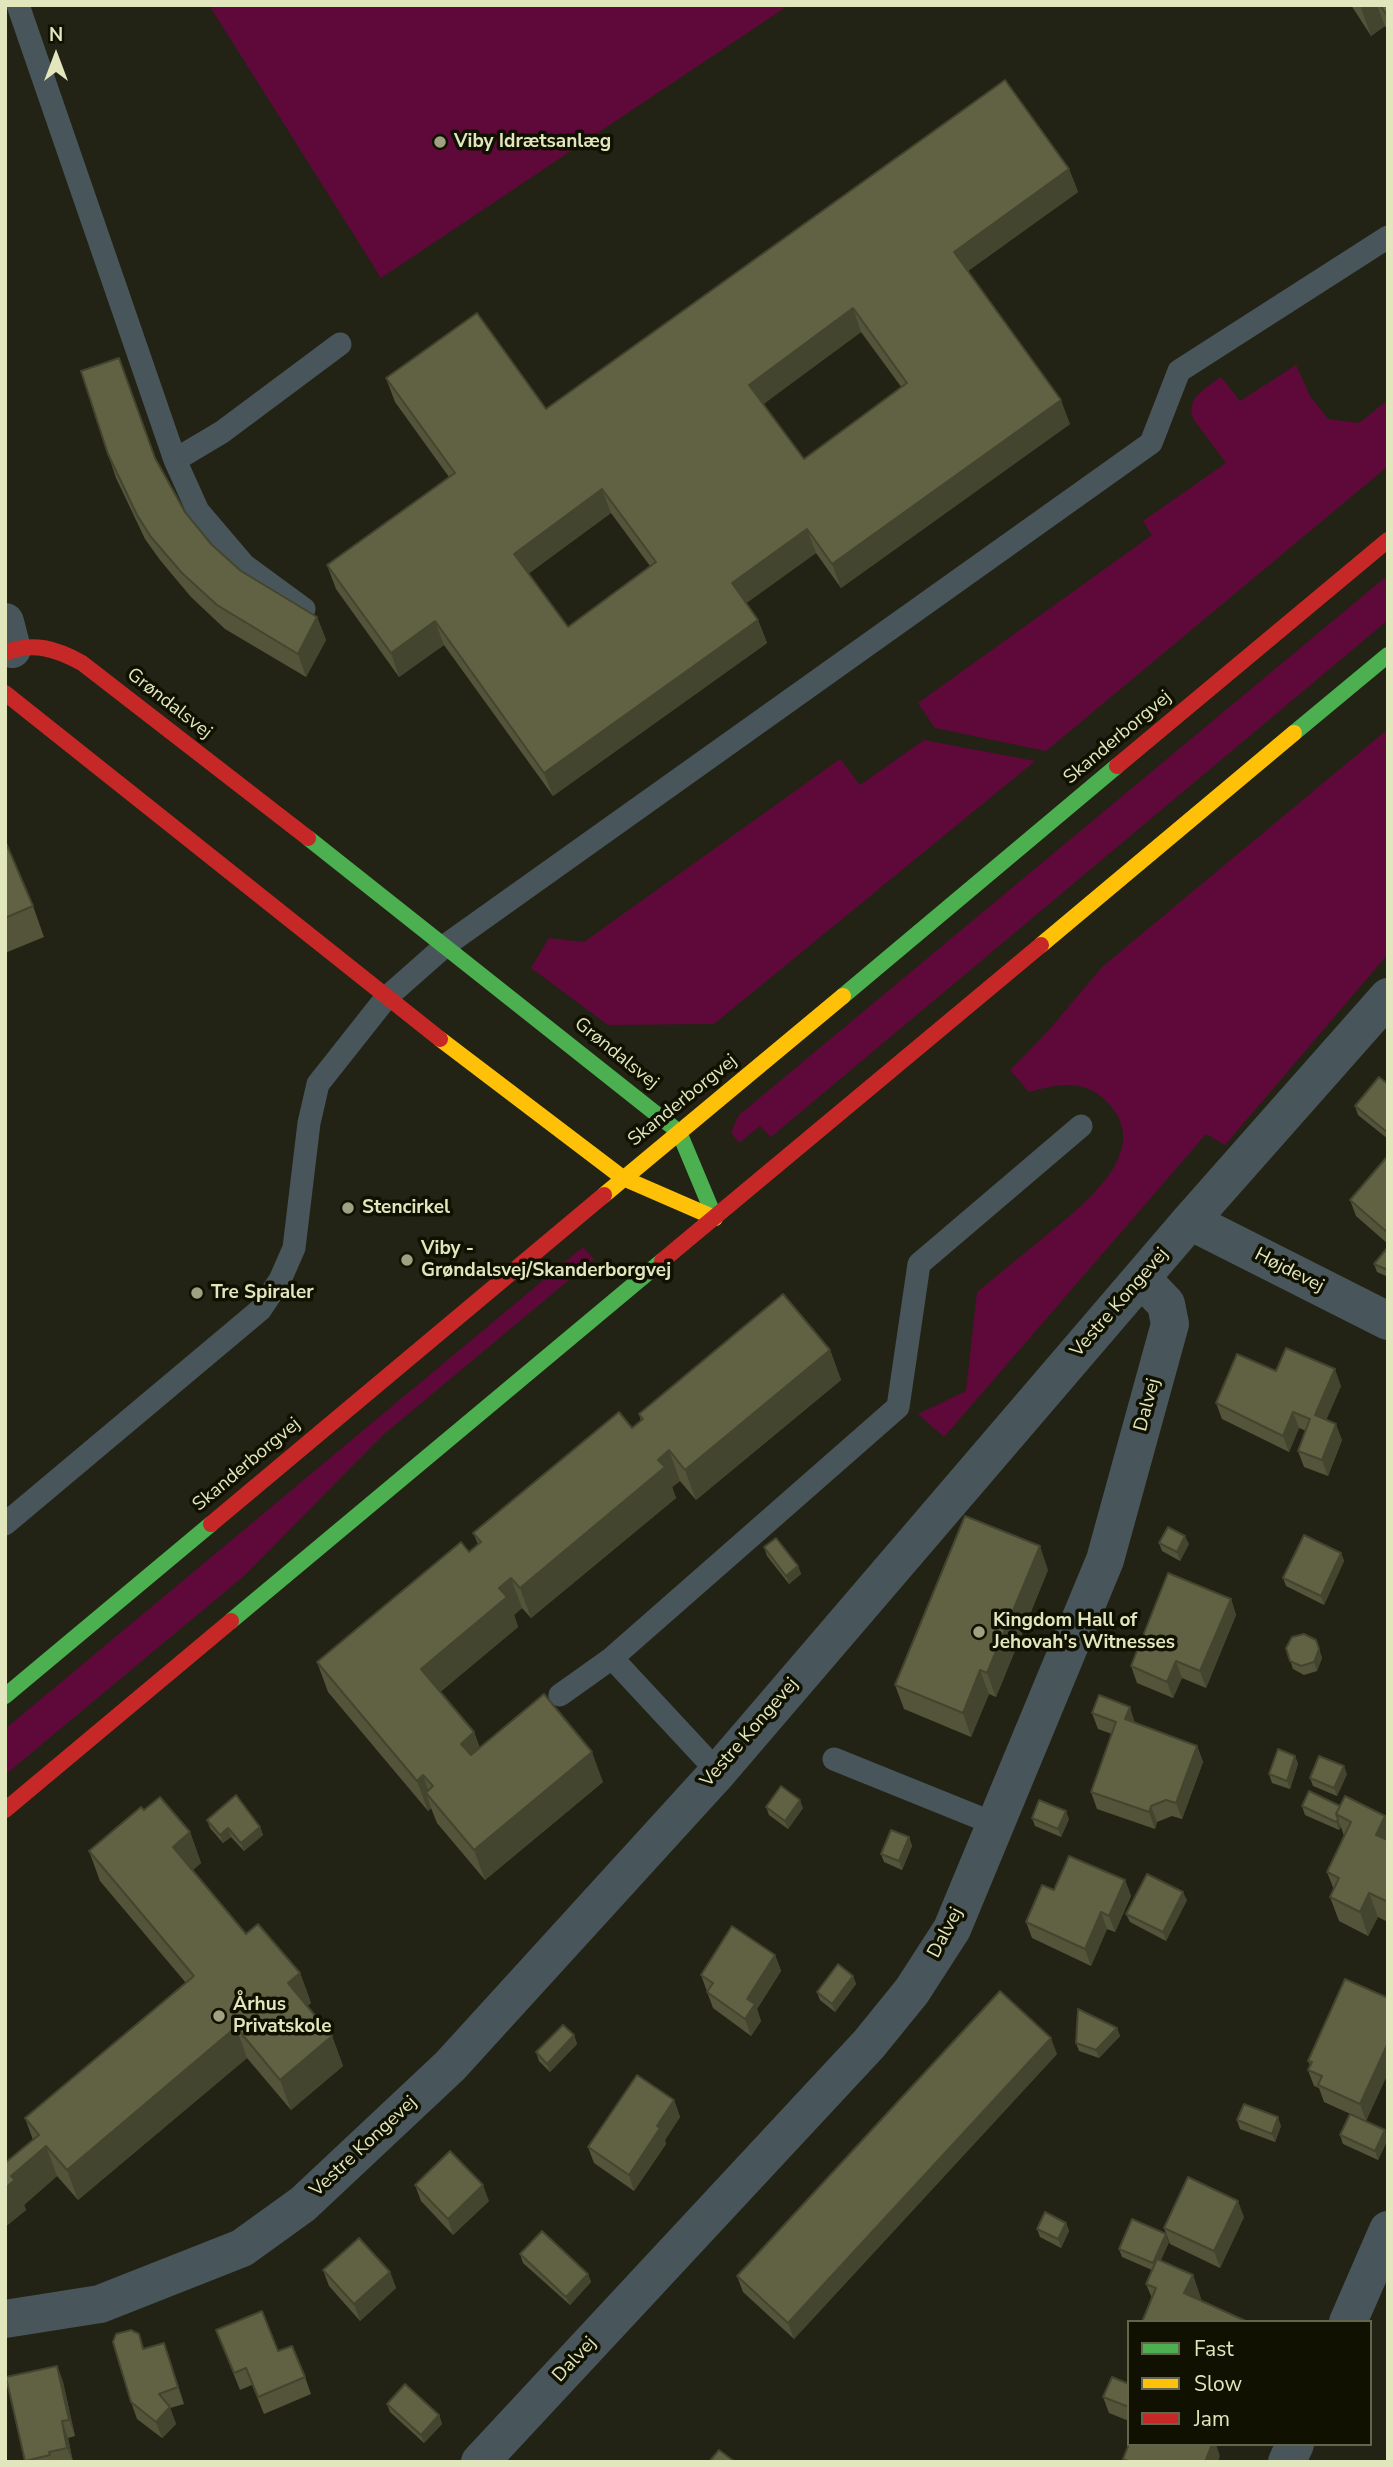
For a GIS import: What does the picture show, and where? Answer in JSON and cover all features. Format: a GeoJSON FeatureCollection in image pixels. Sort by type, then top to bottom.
{"type":"FeatureCollection","features":[{"type":"Feature","properties":{"kind":"main road","name":"Skanderborgvej"},"geometry":{"type":"LineString","coordinates":[[5,1696],[1388,540]]}},
{"type":"Feature","properties":{"kind":"main road","name":"Grøndalsvej"},"geometry":{"type":"LineString","coordinates":[[8,641],[65,653],[82,663],[446,945],[679,1132],[715,1218]]}},
{"type":"Feature","properties":{"kind":"main road"},"geometry":{"type":"LineString","coordinates":[[5,1810],[715,1218],[929,1035],[1388,655]]}},
{"type":"Feature","properties":{"kind":"main road"},"geometry":{"type":"LineString","coordinates":[[5,693],[386,999],[623,1178],[715,1218]]}},
{"type":"Feature","properties":{"kind":"street","name":"Vestre Kongevej"},"geometry":{"type":"LineString","coordinates":[[5,2319],[100,2304],[144,2290],[242,2248],[303,2204],[450,2066],[718,1772],[1190,1221],[1388,997]]}},
{"type":"Feature","properties":{"kind":"street","name":"Højdevej"},"geometry":{"type":"LineString","coordinates":[[1190,1221],[1388,1321]]}},
{"type":"Feature","properties":{"kind":"street","name":"Dalvej"},"geometry":{"type":"LineString","coordinates":[[480,2462],[869,2043],[912,1991],[952,1929],[1105,1560],[1170,1324],[1166,1304],[1142,1279]]}},
{"type":"Feature","properties":{"kind":"street"},"geometry":{"type":"LineString","coordinates":[[1349,2320],[1388,2230]]}},
{"type":"Feature","properties":{"kind":"street"},"geometry":{"type":"LineString","coordinates":[[1287,2462],[1294,2446]]}},
{"type":"Feature","properties":{"kind":"lane"},"geometry":{"type":"LineString","coordinates":[[18,5],[176,460],[198,511],[244,565],[304,609]]}},
{"type":"Feature","properties":{"kind":"lane"},"geometry":{"type":"LineString","coordinates":[[5,1524],[260,1310],[280,1280],[294,1248],[309,1123],[318,1084],[386,999],[446,945],[1151,443],[1179,371],[1388,237]]}},
{"type":"Feature","properties":{"kind":"lane"},"geometry":{"type":"LineString","coordinates":[[176,460],[222,432],[340,344]]}},
{"type":"Feature","properties":{"kind":"lane"},"geometry":{"type":"LineString","coordinates":[[560,1695],[611,1658],[898,1407],[919,1264],[1081,1126]]}},
{"type":"Feature","properties":{"kind":"lane"},"geometry":{"type":"LineString","coordinates":[[611,1658],[718,1772]]}},
{"type":"Feature","properties":{"kind":"lane"},"geometry":{"type":"LineString","coordinates":[[834,1759],[995,1824]]}},
{"type":"Feature","properties":{"kind":"shaded area","name":"Viby Idrætsanlæg"},"geometry":{"type":"Polygon","coordinates":[[[209,5],[789,5],[381,278],[209,5]]]}},
{"type":"Feature","properties":{"kind":"shaded area"},"geometry":{"type":"Polygon","coordinates":[[[1296,365],[1310,396],[1328,419],[1359,423],[1388,400],[1388,466],[1046,751],[935,728],[918,703],[1152,535],[1143,521],[1226,463],[1194,420],[1192,406],[1198,395],[1221,377],[1240,401],[1296,365]]]}},
{"type":"Feature","properties":{"kind":"shaded area"},"geometry":{"type":"Polygon","coordinates":[[[1388,575],[1388,620],[771,1137],[760,1126],[739,1143],[731,1132],[739,1115],[1388,575]]]}},
{"type":"Feature","properties":{"kind":"shaded area"},"geometry":{"type":"Polygon","coordinates":[[[1388,729],[1388,954],[1225,1145],[1206,1134],[944,1437],[918,1414],[966,1391],[977,1292],[1092,1195],[1107,1178],[1118,1159],[1123,1140],[1120,1121],[1098,1094],[1080,1086],[1070,1085],[1029,1092],[1010,1070],[1049,1030],[1102,967],[1388,729]]]}},
{"type":"Feature","properties":{"kind":"shaded area"},"geometry":{"type":"Polygon","coordinates":[[[924,740],[1035,761],[714,1024],[608,1025],[531,968],[549,938],[584,942],[840,759],[860,785],[924,740]]]}},
{"type":"Feature","properties":{"kind":"shaded area"},"geometry":{"type":"Polygon","coordinates":[[[583,1247],[594,1259],[383,1435],[244,1576],[5,1775],[5,1729],[583,1247]]]}},
{"type":"Feature","properties":{"kind":"building"},"geometry":{"type":"Polygon","coordinates":[[[1380,5],[1388,5],[1388,17],[1380,5]]]}},
{"type":"Feature","properties":{"kind":"building"},"geometry":{"type":"Polygon","coordinates":[[[1005,80],[1069,169],[954,252],[1061,400],[832,564],[807,529],[732,583],[758,620],[544,773],[435,621],[391,653],[327,565],[455,473],[386,378],[477,313],[546,409],[1005,80]],[[853,308],[749,385],[804,459],[907,383],[853,308]],[[602,489],[514,554],[568,627],[656,562],[602,489]]]}},
{"type":"Feature","properties":{"kind":"building"},"geometry":{"type":"Polygon","coordinates":[[[119,358],[155,458],[185,512],[212,545],[241,571],[317,617],[298,654],[217,605],[182,573],[151,537],[137,515],[108,454],[81,371],[119,358]]]}},
{"type":"Feature","properties":{"kind":"building"},"geometry":{"type":"Polygon","coordinates":[[[5,844],[33,906],[5,918],[5,844]]]}},
{"type":"Feature","properties":{"kind":"building"},"geometry":{"type":"Polygon","coordinates":[[[1379,1077],[1388,1084],[1388,1133],[1355,1106],[1379,1077]]]}},
{"type":"Feature","properties":{"kind":"building"},"geometry":{"type":"Polygon","coordinates":[[[1386,1158],[1388,1159],[1388,1233],[1350,1200],[1386,1158]]]}},
{"type":"Feature","properties":{"kind":"building"},"geometry":{"type":"Polygon","coordinates":[[[1388,1247],[1388,1270],[1374,1264],[1388,1247]]]}},
{"type":"Feature","properties":{"kind":"building"},"geometry":{"type":"Polygon","coordinates":[[[783,1294],[830,1350],[685,1470],[669,1450],[658,1460],[665,1467],[520,1588],[511,1578],[499,1588],[507,1597],[421,1669],[474,1732],[461,1744],[471,1755],[544,1694],[592,1752],[474,1850],[426,1793],[433,1786],[423,1775],[417,1781],[317,1662],[461,1542],[469,1552],[481,1542],[473,1533],[619,1412],[632,1428],[643,1419],[639,1414],[783,1294]]]}},
{"type":"Feature","properties":{"kind":"building"},"geometry":{"type":"Polygon","coordinates":[[[1286,1348],[1335,1369],[1315,1415],[1336,1424],[1322,1460],[1298,1451],[1310,1419],[1293,1412],[1283,1436],[1216,1403],[1237,1354],[1276,1371],[1286,1348]]]}},
{"type":"Feature","properties":{"kind":"building","name":"Kingdom Hall of Jehovah's Witnesses"},"geometry":{"type":"Polygon","coordinates":[[[965,1516],[1040,1546],[987,1673],[980,1670],[963,1713],[895,1685],[965,1516]]]}},
{"type":"Feature","properties":{"kind":"building"},"geometry":{"type":"Polygon","coordinates":[[[1168,1527],[1185,1536],[1177,1552],[1159,1543],[1168,1527]]]}},
{"type":"Feature","properties":{"kind":"building"},"geometry":{"type":"Polygon","coordinates":[[[1304,1535],[1341,1553],[1321,1596],[1283,1578],[1304,1535]]]}},
{"type":"Feature","properties":{"kind":"building"},"geometry":{"type":"Polygon","coordinates":[[[776,1538],[798,1566],[786,1576],[764,1547],[776,1538]]]}},
{"type":"Feature","properties":{"kind":"building"},"geometry":{"type":"Polygon","coordinates":[[[1168,1573],[1231,1599],[1200,1671],[1176,1661],[1167,1682],[1131,1666],[1168,1573]]]}},
{"type":"Feature","properties":{"kind":"building"},"geometry":{"type":"Polygon","coordinates":[[[1304,1634],[1316,1640],[1319,1649],[1314,1662],[1301,1666],[1290,1661],[1286,1648],[1292,1637],[1304,1634]]]}},
{"type":"Feature","properties":{"kind":"building"},"geometry":{"type":"Polygon","coordinates":[[[1099,1695],[1130,1707],[1125,1719],[1197,1746],[1176,1803],[1166,1800],[1151,1806],[1149,1812],[1091,1792],[1116,1722],[1092,1713],[1099,1695]]]}},
{"type":"Feature","properties":{"kind":"building"},"geometry":{"type":"Polygon","coordinates":[[[1278,1749],[1295,1756],[1287,1781],[1269,1774],[1278,1749]]]}},
{"type":"Feature","properties":{"kind":"building"},"geometry":{"type":"Polygon","coordinates":[[[1319,1756],[1344,1766],[1334,1788],[1310,1778],[1319,1756]]]}},
{"type":"Feature","properties":{"kind":"building"},"geometry":{"type":"Polygon","coordinates":[[[781,1786],[800,1800],[785,1821],[766,1807],[781,1786]]]}},
{"type":"Feature","properties":{"kind":"building"},"geometry":{"type":"Polygon","coordinates":[[[1309,1791],[1340,1806],[1336,1822],[1302,1806],[1309,1791]]]}},
{"type":"Feature","properties":{"kind":"building"},"geometry":{"type":"Polygon","coordinates":[[[236,1795],[260,1827],[241,1843],[228,1828],[220,1835],[207,1820],[236,1795]]]}},
{"type":"Feature","properties":{"kind":"building"},"geometry":{"type":"Polygon","coordinates":[[[1345,1796],[1385,1816],[1376,1835],[1388,1840],[1388,1902],[1369,1893],[1360,1912],[1330,1897],[1339,1878],[1327,1872],[1351,1822],[1336,1814],[1345,1796]]]}},
{"type":"Feature","properties":{"kind":"building"},"geometry":{"type":"Polygon","coordinates":[[[160,1797],[190,1832],[173,1847],[246,1934],[258,1924],[300,1973],[288,1983],[332,2036],[280,2080],[236,2027],[67,2170],[46,2146],[11,2176],[15,2180],[5,2188],[5,2163],[39,2135],[25,2118],[194,1976],[89,1851],[141,1807],[144,1810],[160,1797]]]}},
{"type":"Feature","properties":{"kind":"building"},"geometry":{"type":"Polygon","coordinates":[[[1039,1800],[1066,1811],[1058,1829],[1032,1818],[1039,1800]]]}},
{"type":"Feature","properties":{"kind":"building"},"geometry":{"type":"Polygon","coordinates":[[[891,1830],[909,1837],[899,1861],[881,1854],[891,1830]]]}},
{"type":"Feature","properties":{"kind":"building"},"geometry":{"type":"Polygon","coordinates":[[[1069,1856],[1125,1880],[1109,1916],[1101,1912],[1085,1949],[1026,1922],[1042,1885],[1054,1890],[1069,1856]]]}},
{"type":"Feature","properties":{"kind":"building"},"geometry":{"type":"Polygon","coordinates":[[[1147,1874],[1183,1892],[1163,1932],[1126,1914],[1147,1874]]]}},
{"type":"Feature","properties":{"kind":"building"},"geometry":{"type":"Polygon","coordinates":[[[732,1926],[775,1955],[747,1999],[755,2004],[745,2019],[707,1992],[713,1983],[701,1975],[732,1926]]]}},
{"type":"Feature","properties":{"kind":"building"},"geometry":{"type":"Polygon","coordinates":[[[838,1964],[853,1976],[832,2004],[817,1992],[838,1964]]]}},
{"type":"Feature","properties":{"kind":"building"},"geometry":{"type":"Polygon","coordinates":[[[1345,1979],[1388,1998],[1388,2043],[1360,2104],[1318,2085],[1322,2076],[1308,2070],[1312,2062],[1308,2061],[1345,1979]]]}},
{"type":"Feature","properties":{"kind":"building"},"geometry":{"type":"Polygon","coordinates":[[[1000,1991],[1051,2038],[788,2323],[737,2276],[1000,1991]]]}},
{"type":"Feature","properties":{"kind":"building"},"geometry":{"type":"Polygon","coordinates":[[[1078,2009],[1117,2028],[1096,2050],[1076,2043],[1078,2009]]]}},
{"type":"Feature","properties":{"kind":"building"},"geometry":{"type":"Polygon","coordinates":[[[563,2025],[574,2035],[547,2064],[536,2052],[563,2025]]]}},
{"type":"Feature","properties":{"kind":"building"},"geometry":{"type":"Polygon","coordinates":[[[637,2075],[674,2100],[657,2126],[660,2128],[629,2175],[588,2147],[637,2075]]]}},
{"type":"Feature","properties":{"kind":"building"},"geometry":{"type":"Polygon","coordinates":[[[1244,2104],[1278,2117],[1272,2134],[1237,2120],[1244,2104]]]}},
{"type":"Feature","properties":{"kind":"building"},"geometry":{"type":"Polygon","coordinates":[[[1350,2114],[1385,2130],[1375,2151],[1340,2135],[1350,2114]]]}},
{"type":"Feature","properties":{"kind":"building"},"geometry":{"type":"Polygon","coordinates":[[[450,2151],[483,2185],[448,2219],[415,2185],[450,2151]]]}},
{"type":"Feature","properties":{"kind":"building"},"geometry":{"type":"Polygon","coordinates":[[[1188,2177],[1238,2201],[1214,2251],[1164,2228],[1188,2177]]]}},
{"type":"Feature","properties":{"kind":"building"},"geometry":{"type":"Polygon","coordinates":[[[1045,2212],[1066,2223],[1058,2239],[1037,2229],[1045,2212]]]}},
{"type":"Feature","properties":{"kind":"building"},"geometry":{"type":"Polygon","coordinates":[[[1132,2219],[1166,2234],[1153,2263],[1119,2249],[1132,2219]]]}},
{"type":"Feature","properties":{"kind":"building"},"geometry":{"type":"Polygon","coordinates":[[[542,2231],[588,2274],[566,2297],[520,2254],[542,2231]]]}},
{"type":"Feature","properties":{"kind":"building"},"geometry":{"type":"Polygon","coordinates":[[[359,2238],[390,2272],[354,2304],[323,2270],[359,2238]]]}},
{"type":"Feature","properties":{"kind":"building"},"geometry":{"type":"Polygon","coordinates":[[[1157,2259],[1193,2275],[1184,2293],[1244,2320],[1143,2320],[1156,2288],[1146,2284],[1157,2259]]]}},
{"type":"Feature","properties":{"kind":"building"},"geometry":{"type":"Polygon","coordinates":[[[262,2311],[278,2351],[292,2346],[305,2377],[258,2397],[246,2368],[234,2373],[216,2330],[262,2311]]]}},
{"type":"Feature","properties":{"kind":"building"},"geometry":{"type":"Polygon","coordinates":[[[131,2330],[139,2334],[143,2349],[164,2343],[178,2387],[159,2394],[170,2407],[156,2422],[131,2402],[113,2342],[116,2334],[131,2330]]]}},
{"type":"Feature","properties":{"kind":"building"},"geometry":{"type":"Polygon","coordinates":[[[57,2366],[69,2420],[62,2421],[67,2448],[25,2461],[6,2377],[57,2366]]]}},
{"type":"Feature","properties":{"kind":"building"},"geometry":{"type":"Polygon","coordinates":[[[1112,2377],[1127,2383],[1127,2406],[1103,2397],[1112,2377]]]}},
{"type":"Feature","properties":{"kind":"building"},"geometry":{"type":"Polygon","coordinates":[[[405,2384],[439,2415],[421,2435],[387,2404],[405,2384]]]}},
{"type":"Feature","properties":{"kind":"building"},"geometry":{"type":"Polygon","coordinates":[[[1128,2446],[1211,2446],[1205,2462],[1130,2462],[1123,2459],[1128,2446]]]}},
{"type":"Feature","properties":{"kind":"building"},"geometry":{"type":"Polygon","coordinates":[[[719,2450],[735,2462],[709,2462],[719,2450]]]}},
{"type":"Feature","properties":{"kind":"traffic: fast"},"geometry":{"type":"LineString","coordinates":[[1294,733],[1388,655]]}},
{"type":"Feature","properties":{"kind":"traffic: fast"},"geometry":{"type":"LineString","coordinates":[[843,996],[1117,766]]}},
{"type":"Feature","properties":{"kind":"traffic: fast"},"geometry":{"type":"LineString","coordinates":[[308,838],[679,1132],[715,1218]]}},
{"type":"Feature","properties":{"kind":"traffic: fast"},"geometry":{"type":"LineString","coordinates":[[231,1621],[662,1261]]}},
{"type":"Feature","properties":{"kind":"traffic: fast"},"geometry":{"type":"LineString","coordinates":[[5,1696],[211,1524]]}},
{"type":"Feature","properties":{"kind":"traffic: slow"},"geometry":{"type":"LineString","coordinates":[[1041,945],[1294,733]]}},
{"type":"Feature","properties":{"kind":"traffic: slow"},"geometry":{"type":"LineString","coordinates":[[604,1195],[843,996]]}},
{"type":"Feature","properties":{"kind":"traffic: slow"},"geometry":{"type":"LineString","coordinates":[[440,1039],[623,1178],[715,1218]]}},
{"type":"Feature","properties":{"kind":"traffic: jam"},"geometry":{"type":"LineString","coordinates":[[1117,766],[1388,540]]}},
{"type":"Feature","properties":{"kind":"traffic: jam"},"geometry":{"type":"LineString","coordinates":[[5,653],[15,649],[44,648],[82,663],[308,838]]}},
{"type":"Feature","properties":{"kind":"traffic: jam"},"geometry":{"type":"LineString","coordinates":[[5,693],[440,1039]]}},
{"type":"Feature","properties":{"kind":"traffic: jam"},"geometry":{"type":"LineString","coordinates":[[662,1261],[1041,945]]}},
{"type":"Feature","properties":{"kind":"traffic: jam"},"geometry":{"type":"LineString","coordinates":[[211,1524],[604,1195]]}},
{"type":"Feature","properties":{"kind":"traffic: jam"},"geometry":{"type":"LineString","coordinates":[[5,1810],[231,1621]]}},
{"type":"Feature","properties":{"kind":"place","name":"Viby Idrætsanlæg"},"geometry":{"type":"Point","coordinates":[440,142]}},
{"type":"Feature","properties":{"kind":"place","name":"Stencirkel"},"geometry":{"type":"Point","coordinates":[348,1208]}},
{"type":"Feature","properties":{"kind":"place","name":"Viby - Grøndalsvej/Skanderborgvej"},"geometry":{"type":"Point","coordinates":[407,1260]}},
{"type":"Feature","properties":{"kind":"place","name":"Tre Spiraler"},"geometry":{"type":"Point","coordinates":[197,1293]}},
{"type":"Feature","properties":{"kind":"place","name":"Kingdom Hall of Jehovah's Witnesses"},"geometry":{"type":"Point","coordinates":[979,1632]}},
{"type":"Feature","properties":{"kind":"place","name":"Århus Privatskole"},"geometry":{"type":"Point","coordinates":[219,2016]}}]}
